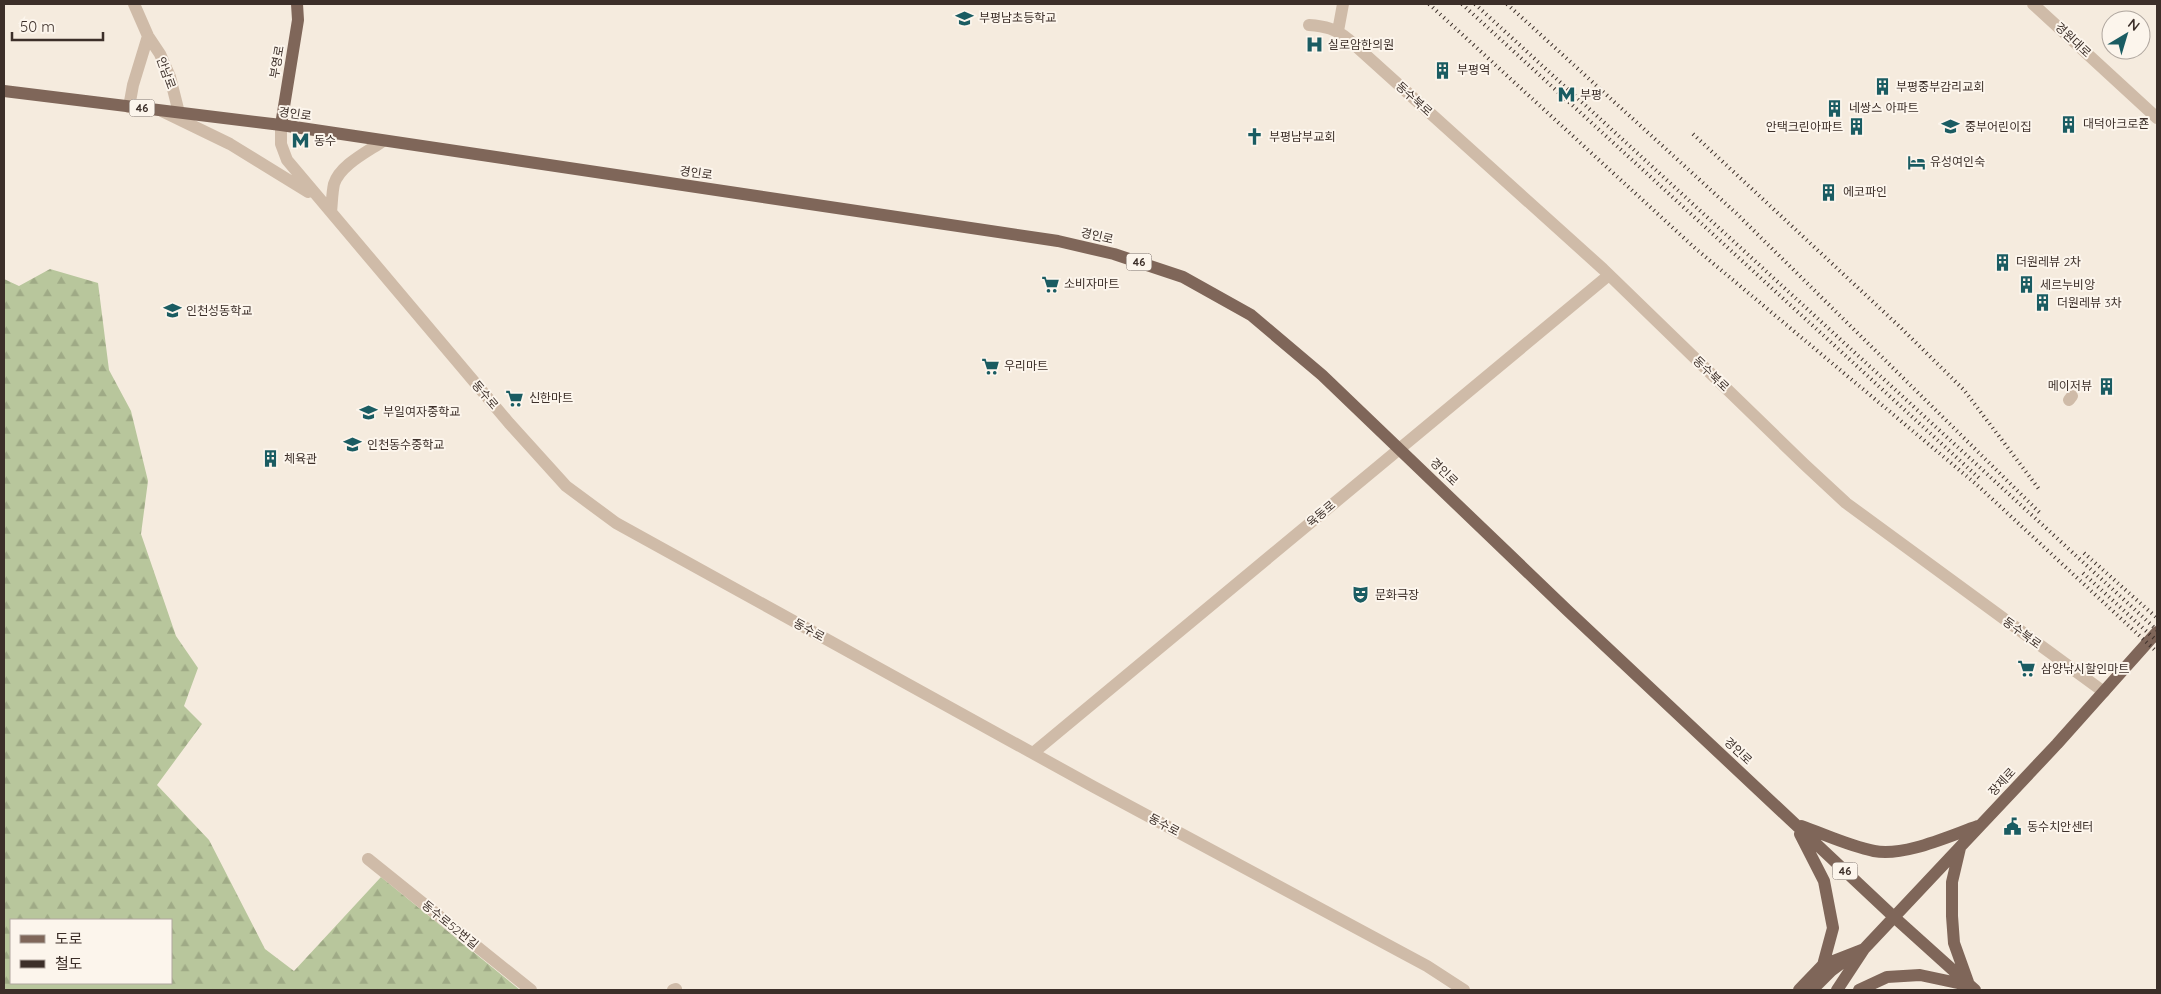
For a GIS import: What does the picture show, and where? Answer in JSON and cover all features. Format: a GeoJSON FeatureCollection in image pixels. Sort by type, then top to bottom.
{"type":"FeatureCollection","features":[{"type":"Feature","properties":{"kind":"main road","name":"부영로"},"geometry":{"type":"LineString","coordinates":[[280,125],[298,20],[297,4]]}},
{"type":"Feature","properties":{"kind":"main road","name":"경인로"},"geometry":{"type":"LineString","coordinates":[[4,91],[280,125],[1058,241],[1114,254],[1183,277],[1251,316],[1322,375],[1567,610],[1972,988]]}},
{"type":"Feature","properties":{"kind":"main road","name":"장제로"},"geometry":{"type":"LineString","coordinates":[[1836,990],[1864,948],[1981,825],[2157,632]]}},
{"type":"Feature","properties":{"kind":"main road"},"geometry":{"type":"LineString","coordinates":[[1796,825],[1874,851],[1891,852],[1981,825]]}},
{"type":"Feature","properties":{"kind":"main road"},"geometry":{"type":"LineString","coordinates":[[1796,825],[1824,881],[1833,928],[1823,965]]}},
{"type":"Feature","properties":{"kind":"main road"},"geometry":{"type":"LineString","coordinates":[[1961,846],[1952,882],[1954,943],[1972,988]]}},
{"type":"Feature","properties":{"kind":"main road","name":"장제로"},"geometry":{"type":"LineString","coordinates":[[1812,990],[1831,971],[1864,948]]}},
{"type":"Feature","properties":{"kind":"main road"},"geometry":{"type":"LineString","coordinates":[[1799,990],[1823,965],[1864,948]]}},
{"type":"Feature","properties":{"kind":"main road"},"geometry":{"type":"LineString","coordinates":[[1853,990],[1864,948]]}},
{"type":"Feature","properties":{"kind":"main road"},"geometry":{"type":"LineString","coordinates":[[1859,990],[1887,977],[1920,975],[1972,988]]}},
{"type":"Feature","properties":{"kind":"street","name":"안남로"},"geometry":{"type":"LineString","coordinates":[[134,4],[148,36],[160,54],[170,78],[179,112]]}},
{"type":"Feature","properties":{"kind":"street"},"geometry":{"type":"LineString","coordinates":[[1338,31],[1343,4]]}},
{"type":"Feature","properties":{"kind":"street","name":"경원대로"},"geometry":{"type":"LineString","coordinates":[[2033,4],[2157,118]]}},
{"type":"Feature","properties":{"kind":"street","name":"동수북로"},"geometry":{"type":"LineString","coordinates":[[1309,25],[1323,26],[1338,31],[1609,275],[1846,503],[2104,692]]}},
{"type":"Feature","properties":{"kind":"street","name":"안남로"},"geometry":{"type":"LineString","coordinates":[[130,107],[132,85],[148,36]]}},
{"type":"Feature","properties":{"kind":"street"},"geometry":{"type":"LineString","coordinates":[[160,110],[230,144],[281,173],[322,201]]}},
{"type":"Feature","properties":{"kind":"street","name":"동수로"},"geometry":{"type":"LineString","coordinates":[[280,125],[281,144],[287,160],[509,423],[566,486],[616,523],[1033,753],[1428,966],[1464,990]]}},
{"type":"Feature","properties":{"kind":"street"},"geometry":{"type":"LineString","coordinates":[[331,212],[333,187],[337,178],[352,163],[383,141]]}},
{"type":"Feature","properties":{"kind":"street","name":"육동로"},"geometry":{"type":"LineString","coordinates":[[1033,753],[1609,275]]}},
{"type":"Feature","properties":{"kind":"street","name":"동수로52번길"},"geometry":{"type":"LineString","coordinates":[[368,859],[532,990]]}},
{"type":"Feature","properties":{"kind":"green space"},"geometry":{"type":"Polygon","coordinates":[[[50,269],[98,283],[109,370],[131,411],[148,481],[141,534],[176,636],[198,668],[184,706],[202,724],[157,785],[209,840],[265,949],[294,971],[381,877],[520,990],[4,990],[4,279],[19,286],[50,269]]]}},
{"type":"Feature","properties":{"kind":"railway"},"geometry":{"type":"LineString","coordinates":[[1429,4],[1696,249],[1976,484],[2157,652]]}},
{"type":"Feature","properties":{"kind":"railway"},"geometry":{"type":"LineString","coordinates":[[1462,4],[1980,479]]}},
{"type":"Feature","properties":{"kind":"railway"},"geometry":{"type":"LineString","coordinates":[[1475,4],[2157,630]]}},
{"type":"Feature","properties":{"kind":"railway"},"geometry":{"type":"LineString","coordinates":[[1507,4],[1736,213],[2042,515]]}},
{"type":"Feature","properties":{"kind":"railway"},"geometry":{"type":"LineString","coordinates":[[1693,134],[1899,326],[1964,390],[2039,489]]}},
{"type":"Feature","properties":{"kind":"railway"},"geometry":{"type":"LineString","coordinates":[[2084,553],[2157,618]]}},
{"type":"Feature","properties":{"kind":"railway"},"geometry":{"type":"LineString","coordinates":[[2083,573],[2157,641]]}},
{"type":"Feature","properties":{"kind":"place","name":"부평남초등학교"},"geometry":{"type":"Point","coordinates":[965,18]}},
{"type":"Feature","properties":{"kind":"place","name":"실로암한의원"},"geometry":{"type":"Point","coordinates":[1314,45]}},
{"type":"Feature","properties":{"kind":"place","name":"부평역"},"geometry":{"type":"Point","coordinates":[1443,70]}},
{"type":"Feature","properties":{"kind":"place","name":"부평중부감리교회"},"geometry":{"type":"Point","coordinates":[1882,87]}},
{"type":"Feature","properties":{"kind":"place","name":"부평"},"geometry":{"type":"Point","coordinates":[1566,95]}},
{"type":"Feature","properties":{"kind":"place","name":"네쌍스 아파트"},"geometry":{"type":"Point","coordinates":[1835,108]}},
{"type":"Feature","properties":{"kind":"place","name":"대덕아크로죤"},"geometry":{"type":"Point","coordinates":[2069,124]}},
{"type":"Feature","properties":{"kind":"place","name":"안택크린아파트"},"geometry":{"type":"Point","coordinates":[1857,127]}},
{"type":"Feature","properties":{"kind":"place","name":"중부어린이집"},"geometry":{"type":"Point","coordinates":[1951,127]}},
{"type":"Feature","properties":{"kind":"place","name":"부평남부교회"},"geometry":{"type":"Point","coordinates":[1255,137]}},
{"type":"Feature","properties":{"kind":"place","name":"동수"},"geometry":{"type":"Point","coordinates":[300,141]}},
{"type":"Feature","properties":{"kind":"place","name":"유성여인숙"},"geometry":{"type":"Point","coordinates":[1916,162]}},
{"type":"Feature","properties":{"kind":"place","name":"에코파인"},"geometry":{"type":"Point","coordinates":[1829,192]}},
{"type":"Feature","properties":{"kind":"place","name":"더원레뷰 2차"},"geometry":{"type":"Point","coordinates":[2002,262]}},
{"type":"Feature","properties":{"kind":"place","name":"소비자마트"},"geometry":{"type":"Point","coordinates":[1050,284]}},
{"type":"Feature","properties":{"kind":"place","name":"세르누비앙"},"geometry":{"type":"Point","coordinates":[2026,285]}},
{"type":"Feature","properties":{"kind":"place","name":"더원레뷰 3차"},"geometry":{"type":"Point","coordinates":[2043,303]}},
{"type":"Feature","properties":{"kind":"place","name":"인천성동학교"},"geometry":{"type":"Point","coordinates":[172,311]}},
{"type":"Feature","properties":{"kind":"place","name":"우리마트"},"geometry":{"type":"Point","coordinates":[990,366]}},
{"type":"Feature","properties":{"kind":"place","name":"메이저뷰"},"geometry":{"type":"Point","coordinates":[2106,386]}},
{"type":"Feature","properties":{"kind":"place","name":"신한마트"},"geometry":{"type":"Point","coordinates":[515,398]}},
{"type":"Feature","properties":{"kind":"place","name":"부일여자중학교"},"geometry":{"type":"Point","coordinates":[369,412]}},
{"type":"Feature","properties":{"kind":"place","name":"인천동수중학교"},"geometry":{"type":"Point","coordinates":[353,445]}},
{"type":"Feature","properties":{"kind":"place","name":"체육관"},"geometry":{"type":"Point","coordinates":[270,459]}},
{"type":"Feature","properties":{"kind":"place","name":"문화극장"},"geometry":{"type":"Point","coordinates":[1361,595]}},
{"type":"Feature","properties":{"kind":"place","name":"삼양낚시할인마트"},"geometry":{"type":"Point","coordinates":[2027,669]}},
{"type":"Feature","properties":{"kind":"place","name":"동수치안센터"},"geometry":{"type":"Point","coordinates":[2013,827]}}]}
